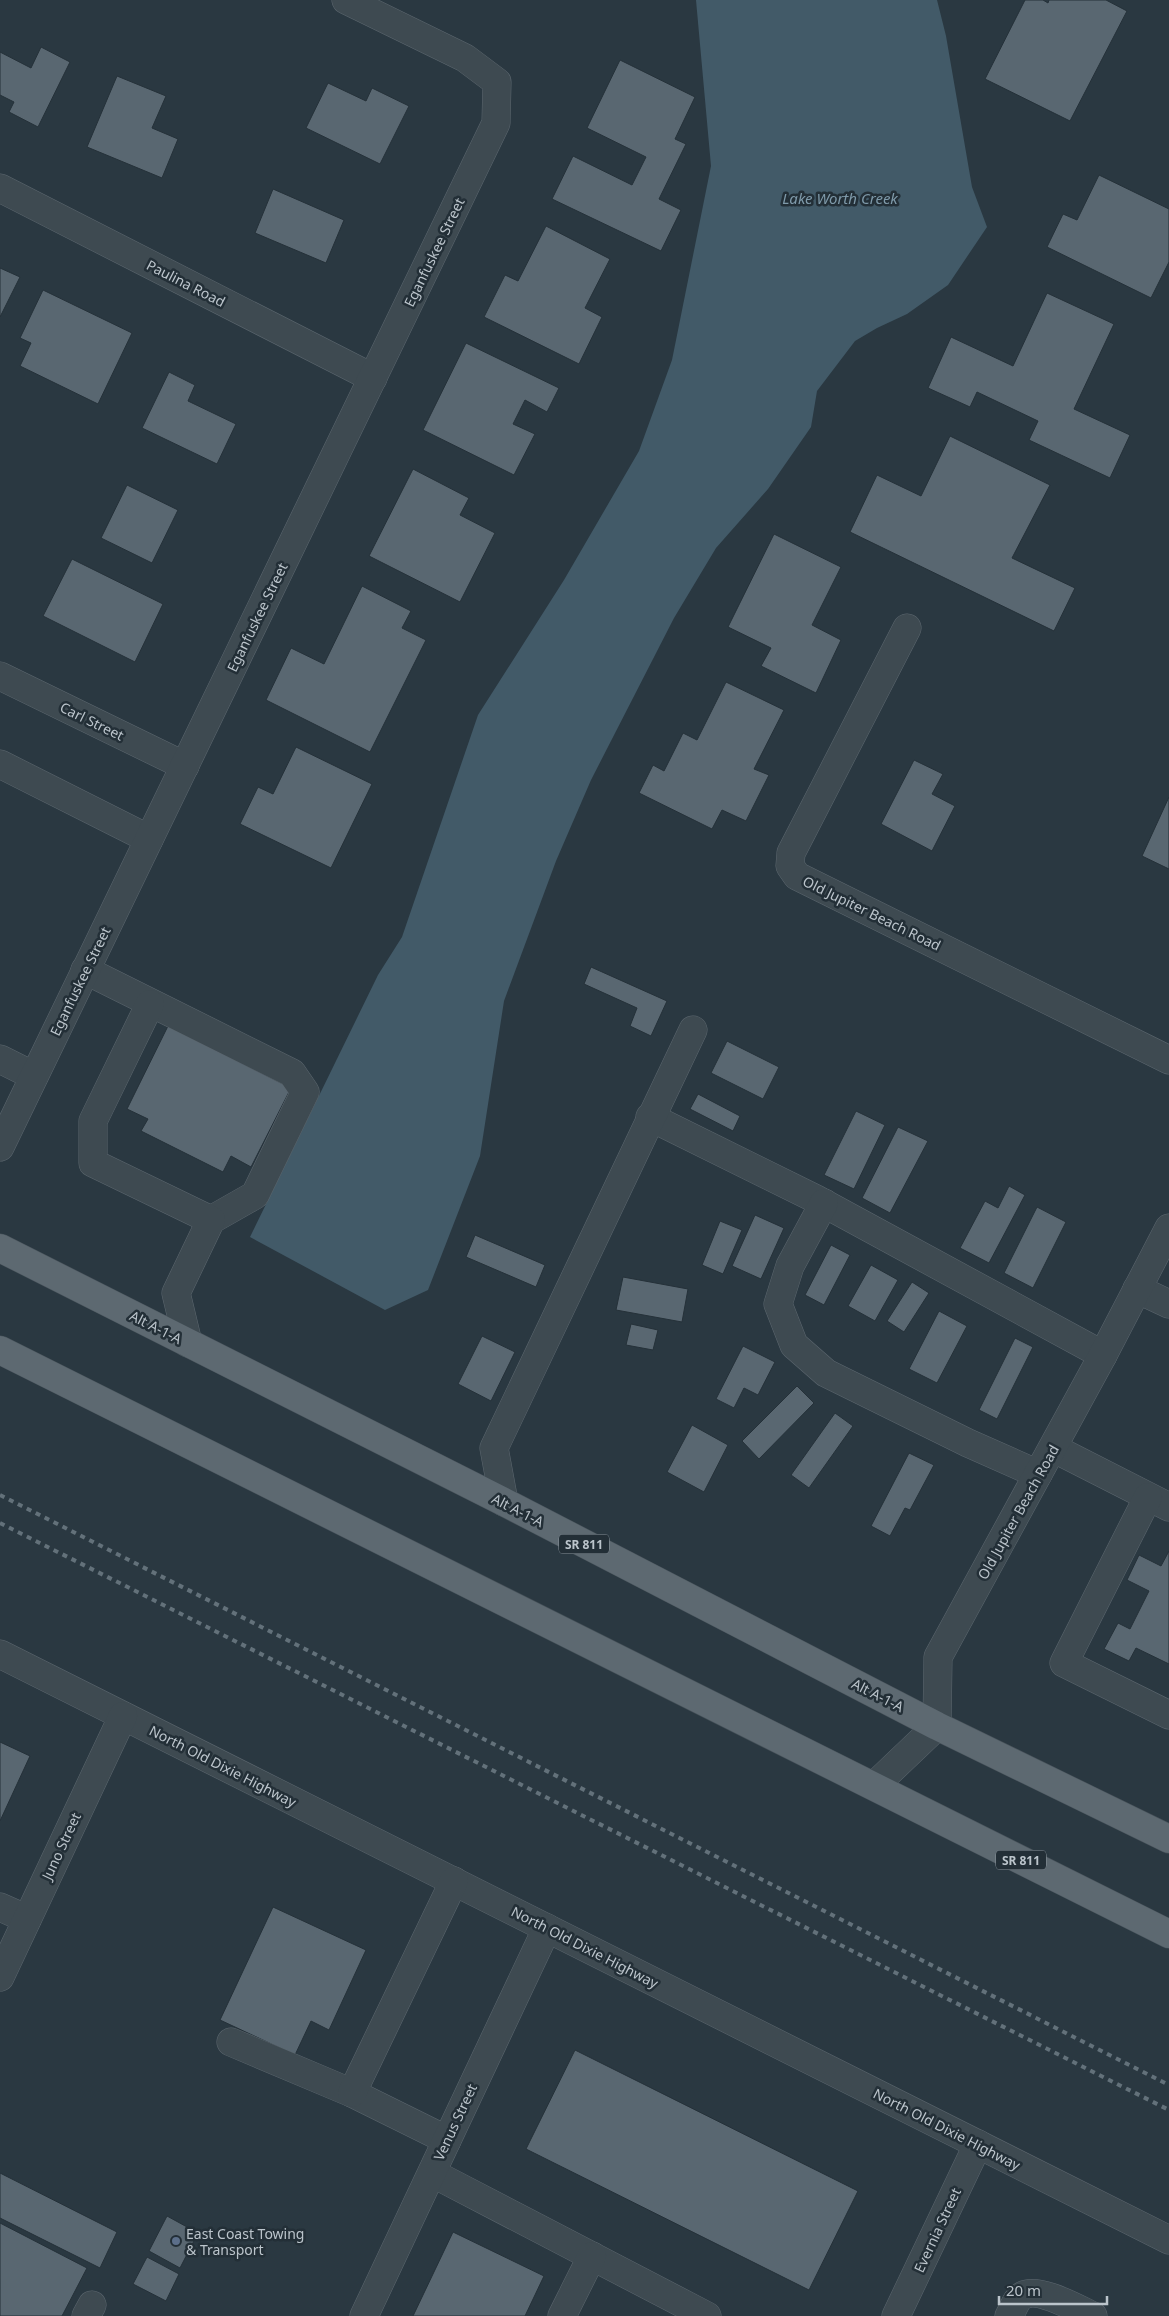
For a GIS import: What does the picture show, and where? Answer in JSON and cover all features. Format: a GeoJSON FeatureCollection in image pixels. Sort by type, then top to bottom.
{"type":"FeatureCollection","features":[{"type":"Feature","properties":{"kind":"main road","name":"Alt A-1-A"},"geometry":{"type":"LineString","coordinates":[[0,1248],[504,1502],[937,1726],[1169,1839]]}},
{"type":"Feature","properties":{"kind":"main road","name":"SR 811"},"geometry":{"type":"LineString","coordinates":[[0,1350],[1169,1934]]}},
{"type":"Feature","properties":{"kind":"street","name":"Eganfuskee Street"},"geometry":{"type":"LineString","coordinates":[[0,1147],[496,124],[497,82],[465,58],[346,0]]}},
{"type":"Feature","properties":{"kind":"street","name":"Paulina Road"},"geometry":{"type":"LineString","coordinates":[[0,188],[373,378]]}},
{"type":"Feature","properties":{"kind":"street","name":"Old Jupiter Beach Road"},"geometry":{"type":"LineString","coordinates":[[907,628],[791,853],[790,866],[797,876],[1169,1060]]}},
{"type":"Feature","properties":{"kind":"street","name":"Carl Street"},"geometry":{"type":"LineString","coordinates":[[0,676],[185,766]]}},
{"type":"Feature","properties":{"kind":"street"},"geometry":{"type":"LineString","coordinates":[[0,764],[149,839]]}},
{"type":"Feature","properties":{"kind":"street"},"geometry":{"type":"LineString","coordinates":[[85,970],[292,1073],[306,1092],[254,1195],[211,1220],[176,1293],[188,1343]]}},
{"type":"Feature","properties":{"kind":"street"},"geometry":{"type":"LineString","coordinates":[[150,1004],[93,1121],[93,1163],[211,1220]]}},
{"type":"Feature","properties":{"kind":"street"},"geometry":{"type":"LineString","coordinates":[[504,1502],[494,1448],[693,1030]]}},
{"type":"Feature","properties":{"kind":"street"},"geometry":{"type":"LineString","coordinates":[[0,1059],[34,1076]]}},
{"type":"Feature","properties":{"kind":"street"},"geometry":{"type":"LineString","coordinates":[[650,1117],[824,1204],[1103,1355]]}},
{"type":"Feature","properties":{"kind":"street"},"geometry":{"type":"LineString","coordinates":[[824,1204],[790,1266],[778,1304],[794,1345],[826,1373],[968,1443],[1038,1474]]}},
{"type":"Feature","properties":{"kind":"street","name":"Old Jupiter Beach Road"},"geometry":{"type":"LineString","coordinates":[[937,1726],[938,1657],[1053,1448],[1169,1228]]}},
{"type":"Feature","properties":{"kind":"street"},"geometry":{"type":"LineString","coordinates":[[1137,1289],[1169,1304]]}},
{"type":"Feature","properties":{"kind":"street"},"geometry":{"type":"LineString","coordinates":[[1053,1448],[1159,1502],[1064,1663],[1169,1715]]}},
{"type":"Feature","properties":{"kind":"street","name":"North Old Dixie Highway"},"geometry":{"type":"LineString","coordinates":[[0,1654],[1169,2240]]}},
{"type":"Feature","properties":{"kind":"street","name":"Juno Street"},"geometry":{"type":"LineString","coordinates":[[0,1977],[123,1716]]}},
{"type":"Feature","properties":{"kind":"street"},"geometry":{"type":"LineString","coordinates":[[874,1786],[937,1726]]}},
{"type":"Feature","properties":{"kind":"street"},"geometry":{"type":"LineString","coordinates":[[352,2093],[454,1881]]}},
{"type":"Feature","properties":{"kind":"street"},"geometry":{"type":"LineString","coordinates":[[0,1907],[27,1919]]}},
{"type":"Feature","properties":{"kind":"street","name":"Venus Street"},"geometry":{"type":"LineString","coordinates":[[364,2316],[547,1928]]}},
{"type":"Feature","properties":{"kind":"street"},"geometry":{"type":"LineString","coordinates":[[230,2042],[352,2093],[447,2140]]}},
{"type":"Feature","properties":{"kind":"street","name":"Evernia Street"},"geometry":{"type":"LineString","coordinates":[[896,2316],[978,2144]]}},
{"type":"Feature","properties":{"kind":"street"},"geometry":{"type":"LineString","coordinates":[[432,2173],[707,2316]]}},
{"type":"Feature","properties":{"kind":"street"},"geometry":{"type":"LineString","coordinates":[[562,2316],[592,2256]]}},
{"type":"Feature","properties":{"kind":"street"},"geometry":{"type":"LineString","coordinates":[[1009,2316],[1020,2297],[1028,2293],[1050,2297],[1093,2316]]}},
{"type":"Feature","properties":{"kind":"water","name":"Lake Worth Creek"},"geometry":{"type":"Polygon","coordinates":[[[696,0],[937,0],[946,36],[972,187],[987,227],[948,285],[907,314],[855,341],[817,391],[811,427],[768,489],[716,548],[674,618],[591,780],[556,861],[504,1001],[480,1156],[428,1290],[385,1310],[250,1237],[378,975],[402,937],[478,715],[564,580],[639,451],[672,360],[711,166],[696,0]]]}},
{"type":"Feature","properties":{"kind":"building"},"geometry":{"type":"Polygon","coordinates":[[[1025,0],[1043,0],[1048,3],[1049,0],[1106,0],[1127,11],[1070,121],[985,79],[1025,0]]]}},
{"type":"Feature","properties":{"kind":"building"},"geometry":{"type":"Polygon","coordinates":[[[41,47],[70,62],[38,127],[9,112],[14,102],[0,95],[0,52],[31,68],[41,47]]]}},
{"type":"Feature","properties":{"kind":"building"},"geometry":{"type":"Polygon","coordinates":[[[620,60],[695,97],[675,139],[686,144],[659,199],[681,210],[661,251],[552,199],[573,156],[632,185],[646,157],[587,128],[620,60]]]}},
{"type":"Feature","properties":{"kind":"building"},"geometry":{"type":"Polygon","coordinates":[[[117,76],[166,96],[152,128],[178,139],[162,178],[87,147],[117,76]]]}},
{"type":"Feature","properties":{"kind":"building"},"geometry":{"type":"Polygon","coordinates":[[[328,83],[366,101],[372,88],[409,106],[380,164],[306,128],[328,83]]]}},
{"type":"Feature","properties":{"kind":"building"},"geometry":{"type":"Polygon","coordinates":[[[1099,175],[1169,209],[1169,262],[1151,298],[1047,247],[1063,214],[1077,220],[1099,175]]]}},
{"type":"Feature","properties":{"kind":"building"},"geometry":{"type":"Polygon","coordinates":[[[273,189],[344,220],[326,263],[255,233],[273,189]]]}},
{"type":"Feature","properties":{"kind":"building"},"geometry":{"type":"Polygon","coordinates":[[[546,226],[610,259],[585,308],[602,317],[579,364],[484,317],[505,275],[518,281],[546,226]]]}},
{"type":"Feature","properties":{"kind":"building"},"geometry":{"type":"Polygon","coordinates":[[[0,268],[20,277],[0,317],[0,268]]]}},
{"type":"Feature","properties":{"kind":"building"},"geometry":{"type":"Polygon","coordinates":[[[43,290],[132,333],[98,404],[20,366],[31,343],[20,338],[43,290]]]}},
{"type":"Feature","properties":{"kind":"building"},"geometry":{"type":"Polygon","coordinates":[[[1047,293],[1114,324],[1074,409],[1130,435],[1110,478],[1029,440],[1038,421],[977,392],[970,407],[928,388],[951,337],[1013,366],[1047,293]]]}},
{"type":"Feature","properties":{"kind":"building"},"geometry":{"type":"Polygon","coordinates":[[[466,343],[559,388],[547,412],[525,400],[513,424],[535,434],[514,475],[423,430],[466,343]]]}},
{"type":"Feature","properties":{"kind":"building"},"geometry":{"type":"Polygon","coordinates":[[[169,372],[195,385],[188,401],[236,424],[217,464],[142,428],[169,372]]]}},
{"type":"Feature","properties":{"kind":"building"},"geometry":{"type":"Polygon","coordinates":[[[950,436],[1050,485],[1012,558],[1075,588],[1054,631],[850,532],[877,475],[921,496],[950,436]]]}},
{"type":"Feature","properties":{"kind":"building"},"geometry":{"type":"Polygon","coordinates":[[[413,469],[469,498],[460,515],[495,533],[460,602],[369,556],[413,469]]]}},
{"type":"Feature","properties":{"kind":"building"},"geometry":{"type":"Polygon","coordinates":[[[127,485],[178,510],[152,563],[101,538],[127,485]]]}},
{"type":"Feature","properties":{"kind":"building"},"geometry":{"type":"Polygon","coordinates":[[[774,534],[841,567],[812,625],[841,640],[816,693],[761,666],[771,648],[728,627],[774,534]]]}},
{"type":"Feature","properties":{"kind":"building"},"geometry":{"type":"Polygon","coordinates":[[[72,559],[163,604],[135,662],[43,616],[72,559]]]}},
{"type":"Feature","properties":{"kind":"building"},"geometry":{"type":"Polygon","coordinates":[[[362,586],[411,611],[402,628],[426,640],[370,752],[266,700],[291,648],[324,664],[362,586]]]}},
{"type":"Feature","properties":{"kind":"building"},"geometry":{"type":"Polygon","coordinates":[[[726,682],[784,710],[754,769],[769,775],[746,821],[722,810],[712,829],[639,793],[653,765],[664,771],[683,733],[697,740],[726,682]]]}},
{"type":"Feature","properties":{"kind":"building"},"geometry":{"type":"Polygon","coordinates":[[[296,747],[372,784],[331,868],[240,824],[258,787],[273,794],[296,747]]]}},
{"type":"Feature","properties":{"kind":"building"},"geometry":{"type":"Polygon","coordinates":[[[914,760],[943,774],[932,794],[955,806],[932,851],[881,824],[914,760]]]}},
{"type":"Feature","properties":{"kind":"building"},"geometry":{"type":"Polygon","coordinates":[[[1169,797],[1169,869],[1142,856],[1169,797]]]}},
{"type":"Feature","properties":{"kind":"building"},"geometry":{"type":"Polygon","coordinates":[[[591,967],[667,1001],[651,1036],[630,1026],[637,1008],[584,984],[591,967]]]}},
{"type":"Feature","properties":{"kind":"building"},"geometry":{"type":"Polygon","coordinates":[[[168,1026],[291,1088],[251,1167],[231,1156],[223,1172],[141,1131],[148,1119],[127,1109],[168,1026]]]}},
{"type":"Feature","properties":{"kind":"building"},"geometry":{"type":"Polygon","coordinates":[[[727,1041],[779,1067],[763,1099],[711,1073],[727,1041]]]}},
{"type":"Feature","properties":{"kind":"building"},"geometry":{"type":"Polygon","coordinates":[[[698,1094],[740,1116],[733,1131],[690,1109],[698,1094]]]}},
{"type":"Feature","properties":{"kind":"building"},"geometry":{"type":"Polygon","coordinates":[[[856,1111],[885,1125],[854,1189],[824,1175],[856,1111]]]}},
{"type":"Feature","properties":{"kind":"building"},"geometry":{"type":"Polygon","coordinates":[[[898,1127],[928,1141],[890,1213],[862,1198],[898,1127]]]}},
{"type":"Feature","properties":{"kind":"building"},"geometry":{"type":"Polygon","coordinates":[[[1009,1186],[1025,1195],[989,1263],[960,1248],[985,1201],[998,1208],[1009,1186]]]}},
{"type":"Feature","properties":{"kind":"building"},"geometry":{"type":"Polygon","coordinates":[[[1037,1207],[1066,1222],[1033,1288],[1004,1273],[1037,1207]]]}},
{"type":"Feature","properties":{"kind":"building"},"geometry":{"type":"Polygon","coordinates":[[[755,1215],[784,1228],[761,1279],[732,1266],[755,1215]]]}},
{"type":"Feature","properties":{"kind":"building"},"geometry":{"type":"Polygon","coordinates":[[[720,1221],[742,1230],[723,1274],[702,1265],[720,1221]]]}},
{"type":"Feature","properties":{"kind":"building"},"geometry":{"type":"Polygon","coordinates":[[[475,1235],[545,1265],[536,1287],[466,1257],[475,1235]]]}},
{"type":"Feature","properties":{"kind":"building"},"geometry":{"type":"Polygon","coordinates":[[[831,1245],[850,1255],[824,1305],[805,1295],[831,1245]]]}},
{"type":"Feature","properties":{"kind":"building"},"geometry":{"type":"Polygon","coordinates":[[[871,1265],[898,1280],[875,1321],[848,1306],[871,1265]]]}},
{"type":"Feature","properties":{"kind":"building"},"geometry":{"type":"Polygon","coordinates":[[[623,1277],[688,1289],[682,1322],[616,1310],[623,1277]]]}},
{"type":"Feature","properties":{"kind":"building"},"geometry":{"type":"Polygon","coordinates":[[[912,1282],[929,1293],[904,1332],[887,1321],[912,1282]]]}},
{"type":"Feature","properties":{"kind":"building"},"geometry":{"type":"Polygon","coordinates":[[[939,1311],[967,1326],[937,1383],[909,1369],[939,1311]]]}},
{"type":"Feature","properties":{"kind":"building"},"geometry":{"type":"Polygon","coordinates":[[[631,1324],[658,1330],[653,1350],[626,1345],[631,1324]]]}},
{"type":"Feature","properties":{"kind":"building"},"geometry":{"type":"Polygon","coordinates":[[[482,1336],[515,1352],[491,1401],[458,1384],[482,1336]]]}},
{"type":"Feature","properties":{"kind":"building"},"geometry":{"type":"Polygon","coordinates":[[[1015,1338],[1033,1347],[997,1419],[979,1410],[1015,1338]]]}},
{"type":"Feature","properties":{"kind":"building"},"geometry":{"type":"Polygon","coordinates":[[[743,1346],[775,1362],[758,1395],[744,1388],[734,1408],[716,1399],[743,1346]]]}},
{"type":"Feature","properties":{"kind":"building"},"geometry":{"type":"Polygon","coordinates":[[[797,1386],[814,1403],[759,1459],[742,1441],[797,1386]]]}},
{"type":"Feature","properties":{"kind":"building"},"geometry":{"type":"Polygon","coordinates":[[[835,1413],[853,1426],[809,1488],[791,1475],[835,1413]]]}},
{"type":"Feature","properties":{"kind":"building"},"geometry":{"type":"Polygon","coordinates":[[[692,1425],[728,1445],[704,1492],[667,1472],[692,1425]]]}},
{"type":"Feature","properties":{"kind":"building"},"geometry":{"type":"Polygon","coordinates":[[[909,1453],[934,1465],[910,1510],[905,1508],[890,1536],[871,1526],[909,1453]]]}},
{"type":"Feature","properties":{"kind":"building"},"geometry":{"type":"Polygon","coordinates":[[[1169,1551],[1169,1664],[1136,1648],[1129,1661],[1104,1649],[1118,1623],[1130,1629],[1149,1591],[1127,1580],[1139,1555],[1161,1566],[1169,1551]]]}},
{"type":"Feature","properties":{"kind":"building"},"geometry":{"type":"Polygon","coordinates":[[[0,1742],[30,1756],[0,1821],[0,1742]]]}},
{"type":"Feature","properties":{"kind":"building"},"geometry":{"type":"Polygon","coordinates":[[[273,1907],[366,1950],[329,2030],[311,2021],[295,2055],[220,2020],[273,1907]]]}},
{"type":"Feature","properties":{"kind":"building"},"geometry":{"type":"Polygon","coordinates":[[[575,2050],[858,2191],[809,2290],[526,2149],[575,2050]]]}},
{"type":"Feature","properties":{"kind":"building"},"geometry":{"type":"Polygon","coordinates":[[[0,2173],[117,2232],[100,2268],[0,2218],[0,2173]]]}},
{"type":"Feature","properties":{"kind":"building"},"geometry":{"type":"Polygon","coordinates":[[[167,2216],[198,2233],[180,2268],[149,2251],[167,2216]]]}},
{"type":"Feature","properties":{"kind":"building"},"geometry":{"type":"Polygon","coordinates":[[[0,2223],[87,2268],[62,2316],[0,2316],[0,2223]]]}},
{"type":"Feature","properties":{"kind":"building"},"geometry":{"type":"Polygon","coordinates":[[[453,2232],[544,2276],[525,2316],[413,2316],[453,2232]]]}},
{"type":"Feature","properties":{"kind":"building"},"geometry":{"type":"Polygon","coordinates":[[[147,2257],[179,2274],[166,2301],[133,2284],[147,2257]]]}},
{"type":"Feature","properties":{"kind":"railway"},"geometry":{"type":"LineString","coordinates":[[0,1495],[1169,2085]]}},
{"type":"Feature","properties":{"kind":"railway"},"geometry":{"type":"LineString","coordinates":[[0,1523],[1169,2110]]}},
{"type":"Feature","properties":{"kind":"place","name":"East Coast Towing & Transport"},"geometry":{"type":"Point","coordinates":[176,2241]}}]}
